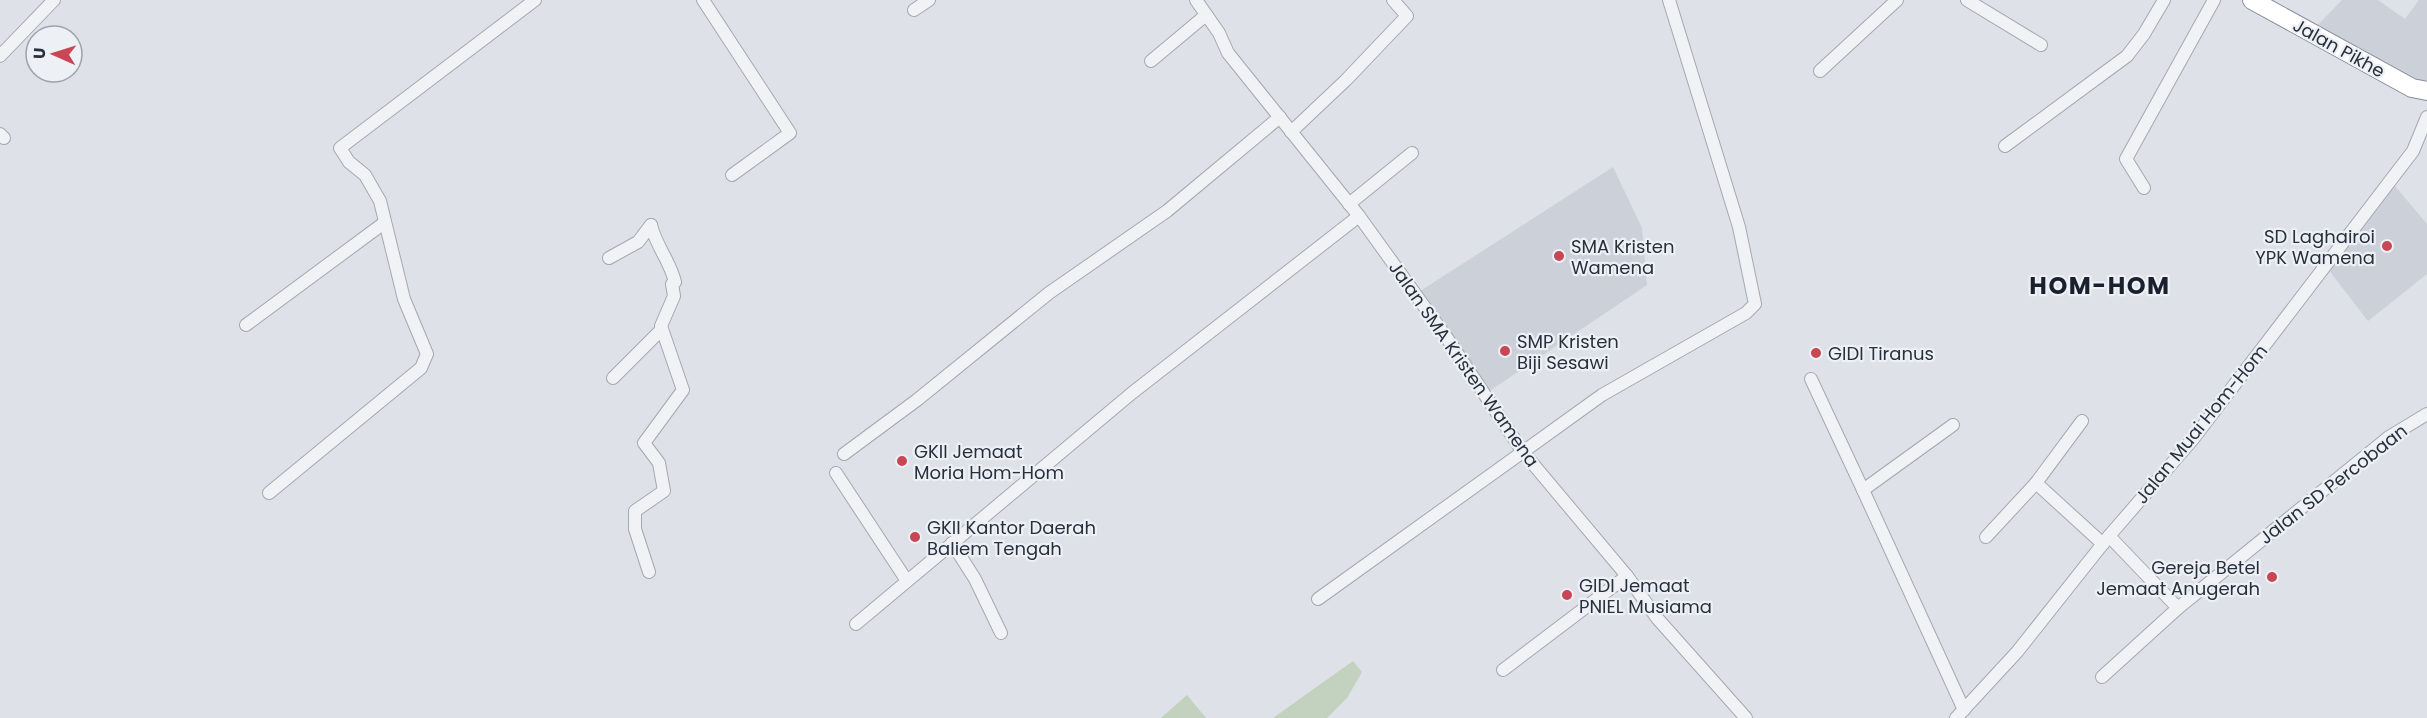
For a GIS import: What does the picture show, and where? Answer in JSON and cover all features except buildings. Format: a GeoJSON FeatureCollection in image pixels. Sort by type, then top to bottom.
{"type":"FeatureCollection","features":[{"type":"Feature","properties":{"kind":"highway","name":"Jalan Pikhe"},"geometry":{"type":"LineString","coordinates":[[2252,0],[2412,88],[2427,91]]}},
{"type":"Feature","properties":{"kind":"street"},"geometry":{"type":"LineString","coordinates":[[0,56],[54,0]]}},
{"type":"Feature","properties":{"kind":"street"},"geometry":{"type":"LineString","coordinates":[[269,492],[365,416],[426,361],[427,348],[404,299],[380,201],[365,175],[349,162],[340,148],[535,0]]}},
{"type":"Feature","properties":{"kind":"street"},"geometry":{"type":"LineString","coordinates":[[703,0],[790,133],[732,176]]}},
{"type":"Feature","properties":{"kind":"street"},"geometry":{"type":"LineString","coordinates":[[914,10],[929,0]]}},
{"type":"Feature","properties":{"kind":"street","name":"Jalan SMA Kristen Wamena"},"geometry":{"type":"LineString","coordinates":[[1196,0],[1228,53],[1359,216],[1447,338],[1523,452],[1627,576],[1657,618],[1746,718]]}},
{"type":"Feature","properties":{"kind":"street"},"geometry":{"type":"LineString","coordinates":[[1291,132],[1346,80],[1407,16],[1393,0]]}},
{"type":"Feature","properties":{"kind":"street"},"geometry":{"type":"LineString","coordinates":[[1318,599],[1602,395],[1746,313],[1755,304],[1739,227],[1669,0]]}},
{"type":"Feature","properties":{"kind":"street"},"geometry":{"type":"LineString","coordinates":[[1820,71],[1897,0]]}},
{"type":"Feature","properties":{"kind":"street"},"geometry":{"type":"LineString","coordinates":[[1967,0],[2041,45]]}},
{"type":"Feature","properties":{"kind":"street"},"geometry":{"type":"LineString","coordinates":[[2005,146],[2127,56],[2144,34],[2164,0]]}},
{"type":"Feature","properties":{"kind":"street"},"geometry":{"type":"LineString","coordinates":[[2145,188],[2126,159],[2214,0]]}},
{"type":"Feature","properties":{"kind":"street"},"geometry":{"type":"LineString","coordinates":[[1150,61],[1206,15]]}},
{"type":"Feature","properties":{"kind":"street"},"geometry":{"type":"LineString","coordinates":[[844,454],[917,400],[1048,293],[1167,211],[1280,117]]}},
{"type":"Feature","properties":{"kind":"street","name":"Jalan Muai Hom-Hom"},"geometry":{"type":"LineString","coordinates":[[1960,714],[2017,651],[2106,540],[2193,439],[2406,161],[2413,151],[2427,117]]}},
{"type":"Feature","properties":{"kind":"street"},"geometry":{"type":"LineString","coordinates":[[1349,204],[1412,153]]}},
{"type":"Feature","properties":{"kind":"street"},"geometry":{"type":"LineString","coordinates":[[856,624],[1132,393],[1359,216]]}},
{"type":"Feature","properties":{"kind":"street"},"geometry":{"type":"LineString","coordinates":[[246,325],[384,223]]}},
{"type":"Feature","properties":{"kind":"street"},"geometry":{"type":"LineString","coordinates":[[609,258],[638,243],[651,225],[655,242],[672,268],[675,282],[672,284],[674,296],[664,315],[661,330],[683,390],[644,443],[659,463],[664,491],[635,511],[635,529],[649,572]]}},
{"type":"Feature","properties":{"kind":"street"},"geometry":{"type":"LineString","coordinates":[[613,378],[661,330]]}},
{"type":"Feature","properties":{"kind":"street"},"geometry":{"type":"LineString","coordinates":[[1811,379],[1863,490],[1960,714]]}},
{"type":"Feature","properties":{"kind":"street","name":"Jalan SD Percobaan"},"geometry":{"type":"LineString","coordinates":[[2102,676],[2178,608],[2388,437],[2427,414]]}},
{"type":"Feature","properties":{"kind":"street"},"geometry":{"type":"LineString","coordinates":[[1986,537],[2036,483],[2082,421]]}},
{"type":"Feature","properties":{"kind":"street"},"geometry":{"type":"LineString","coordinates":[[1863,490],[1953,425]]}},
{"type":"Feature","properties":{"kind":"street"},"geometry":{"type":"LineString","coordinates":[[836,473],[907,581]]}},
{"type":"Feature","properties":{"kind":"street"},"geometry":{"type":"LineString","coordinates":[[2036,483],[2106,540],[2178,608]]}},
{"type":"Feature","properties":{"kind":"street"},"geometry":{"type":"LineString","coordinates":[[952,543],[975,579],[1001,633]]}},
{"type":"Feature","properties":{"kind":"street"},"geometry":{"type":"LineString","coordinates":[[1503,670],[1627,576]]}},
{"type":"Feature","properties":{"kind":"shaded area"},"geometry":{"type":"Polygon","coordinates":[[[2342,0],[2378,0],[2405,19],[2419,0],[2427,0],[2427,80],[2412,81],[2316,27],[2342,0]]]}},
{"type":"Feature","properties":{"kind":"shaded area","name":"SMA Kristen Wamena"},"geometry":{"type":"Polygon","coordinates":[[[1613,167],[1642,228],[1647,285],[1485,394],[1414,295],[1613,167]]]}},
{"type":"Feature","properties":{"kind":"shaded area","name":"SD Laghairoi YPK Wamena"},"geometry":{"type":"Polygon","coordinates":[[[2395,186],[2427,224],[2427,274],[2368,321],[2328,269],[2395,186]]]}},
{"type":"Feature","properties":{"kind":"green space"},"geometry":{"type":"Polygon","coordinates":[[[1353,661],[1362,672],[1347,698],[1327,718],[1273,718],[1353,661]]]}},
{"type":"Feature","properties":{"kind":"green space"},"geometry":{"type":"Polygon","coordinates":[[[1187,695],[1206,718],[1161,718],[1187,695]]]}},
{"type":"Feature","properties":{"kind":"place","name":"SD Laghairoi YPK Wamena"},"geometry":{"type":"Point","coordinates":[2387,246]}},
{"type":"Feature","properties":{"kind":"place","name":"SMA Kristen Wamena"},"geometry":{"type":"Point","coordinates":[1559,256]}},
{"type":"Feature","properties":{"kind":"place","name":"SMP Kristen Biji Sesawi"},"geometry":{"type":"Point","coordinates":[1505,351]}},
{"type":"Feature","properties":{"kind":"place","name":"GIDI Tiranus"},"geometry":{"type":"Point","coordinates":[1816,353]}},
{"type":"Feature","properties":{"kind":"place","name":"GKII Jemaat Moria Hom-Hom"},"geometry":{"type":"Point","coordinates":[902,461]}},
{"type":"Feature","properties":{"kind":"place","name":"GKII Kantor Daerah Baliem Tengah"},"geometry":{"type":"Point","coordinates":[915,537]}},
{"type":"Feature","properties":{"kind":"place","name":"Gereja Betel Jemaat Anugerah"},"geometry":{"type":"Point","coordinates":[2272,577]}},
{"type":"Feature","properties":{"kind":"place","name":"GIDI Jemaat PNIEL Musiama"},"geometry":{"type":"Point","coordinates":[1567,595]}},
{"type":"Feature","properties":{"kind":"district","name":"HOM-HOM"},"geometry":{"type":"Point","coordinates":[2100,285]}}]}
